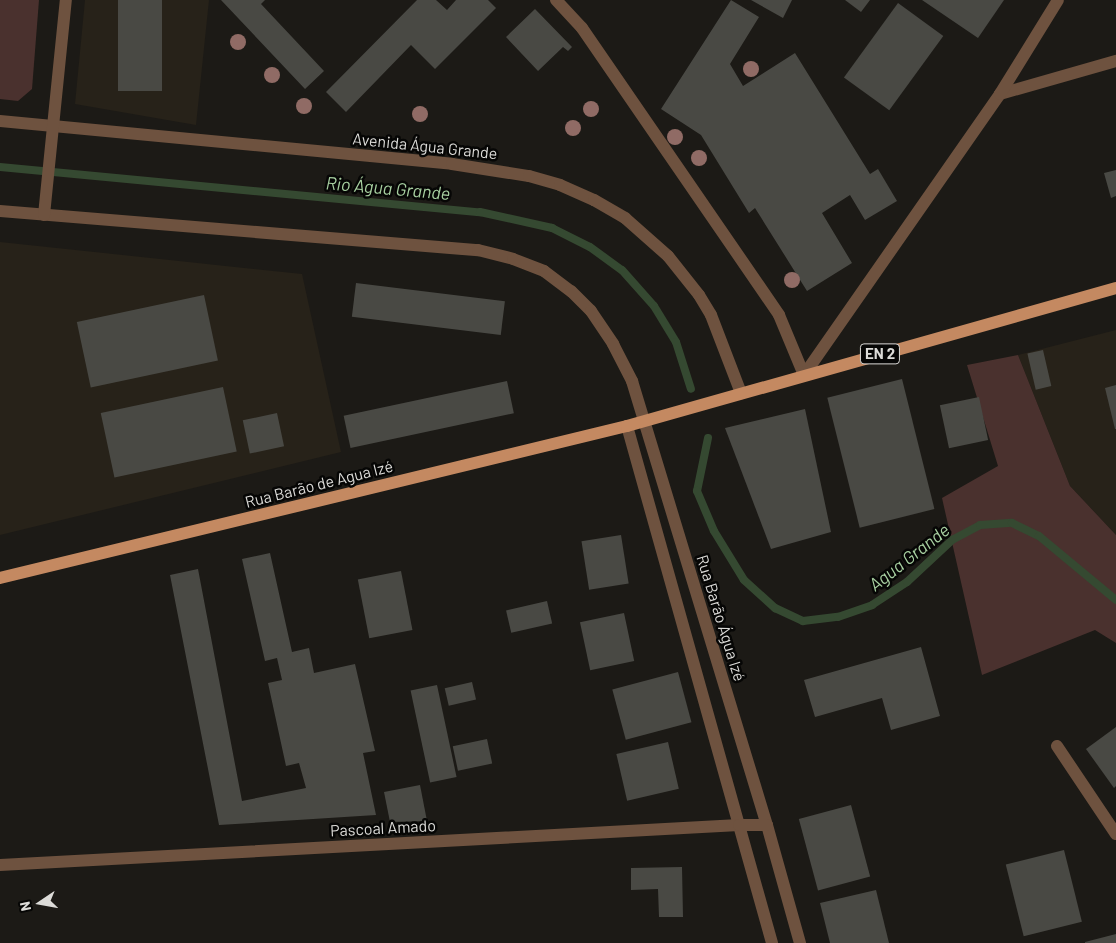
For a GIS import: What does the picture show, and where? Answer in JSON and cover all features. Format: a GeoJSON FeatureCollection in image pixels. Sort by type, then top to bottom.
{"type":"FeatureCollection","features":[{"type":"Feature","properties":{"kind":"main road","name":"EN 2"},"geometry":{"type":"LineString","coordinates":[[645,421],[804,374],[1116,288]]}},
{"type":"Feature","properties":{"kind":"main road","name":"Rua Barão de Agua Izé"},"geometry":{"type":"LineString","coordinates":[[0,578],[645,421]]}},
{"type":"Feature","properties":{"kind":"street"},"geometry":{"type":"LineString","coordinates":[[0,211],[44,215],[66,0]]}},
{"type":"Feature","properties":{"kind":"street"},"geometry":{"type":"LineString","coordinates":[[556,0],[582,28],[780,316],[804,374]]}},
{"type":"Feature","properties":{"kind":"street"},"geometry":{"type":"LineString","coordinates":[[804,374],[1000,94],[1058,0]]}},
{"type":"Feature","properties":{"kind":"street"},"geometry":{"type":"LineString","coordinates":[[1000,94],[1116,61]]}},
{"type":"Feature","properties":{"kind":"street","name":"Avenida Água Grande"},"geometry":{"type":"LineString","coordinates":[[0,121],[452,164],[530,176],[560,185],[594,200],[625,218],[668,256],[699,295],[711,315],[741,393]]}},
{"type":"Feature","properties":{"kind":"street","name":"Rua Barão Água Izé"},"geometry":{"type":"LineString","coordinates":[[44,215],[478,250],[513,258],[544,271],[571,291],[591,311],[613,344],[632,381],[767,826],[800,943]]}},
{"type":"Feature","properties":{"kind":"street"},"geometry":{"type":"LineString","coordinates":[[627,426],[772,943]]}},
{"type":"Feature","properties":{"kind":"street"},"geometry":{"type":"LineString","coordinates":[[1057,746],[1116,834]]}},
{"type":"Feature","properties":{"kind":"street","name":"Pascoal Amado"},"geometry":{"type":"LineString","coordinates":[[0,865],[739,825],[767,826]]}},
{"type":"Feature","properties":{"kind":"shaded area"},"geometry":{"type":"Polygon","coordinates":[[[0,0],[39,0],[32,89],[18,101],[0,99],[0,0]]]}},
{"type":"Feature","properties":{"kind":"shaded area"},"geometry":{"type":"Polygon","coordinates":[[[85,0],[209,0],[196,125],[75,104],[85,0]]]}},
{"type":"Feature","properties":{"kind":"shaded area"},"geometry":{"type":"Polygon","coordinates":[[[0,242],[302,274],[341,452],[0,535],[0,242]]]}},
{"type":"Feature","properties":{"kind":"shaded area"},"geometry":{"type":"Polygon","coordinates":[[[1116,330],[1116,535],[1070,486],[1018,355],[1116,330]]]}},
{"type":"Feature","properties":{"kind":"shaded area"},"geometry":{"type":"Polygon","coordinates":[[[1018,355],[1070,486],[1116,535],[1116,643],[1095,630],[982,675],[942,498],[998,466],[967,365],[1018,355]]]}},
{"type":"Feature","properties":{"kind":"building"},"geometry":{"type":"Polygon","coordinates":[[[118,0],[162,0],[162,91],[118,91],[118,0]]]}},
{"type":"Feature","properties":{"kind":"building"},"geometry":{"type":"Polygon","coordinates":[[[221,0],[265,0],[261,4],[324,71],[305,89],[221,0]]]}},
{"type":"Feature","properties":{"kind":"building"},"geometry":{"type":"Polygon","coordinates":[[[417,0],[436,0],[447,10],[456,0],[488,0],[496,8],[435,69],[411,45],[346,112],[326,92],[417,0]]]}},
{"type":"Feature","properties":{"kind":"building"},"geometry":{"type":"Polygon","coordinates":[[[731,0],[759,17],[730,64],[743,86],[795,53],[870,174],[878,169],[897,201],[865,220],[850,195],[822,213],[852,263],[807,291],[755,208],[749,213],[701,135],[661,109],[731,0]]]}},
{"type":"Feature","properties":{"kind":"building"},"geometry":{"type":"Polygon","coordinates":[[[751,0],[792,0],[783,18],[751,0]]]}},
{"type":"Feature","properties":{"kind":"building"},"geometry":{"type":"Polygon","coordinates":[[[845,0],[870,0],[861,12],[845,0]]]}},
{"type":"Feature","properties":{"kind":"building"},"geometry":{"type":"Polygon","coordinates":[[[922,0],[1004,0],[978,38],[922,0]]]}},
{"type":"Feature","properties":{"kind":"building"},"geometry":{"type":"Polygon","coordinates":[[[898,3],[943,36],[889,110],[844,77],[898,3]]]}},
{"type":"Feature","properties":{"kind":"building"},"geometry":{"type":"Polygon","coordinates":[[[535,9],[572,47],[568,51],[563,47],[538,71],[506,37],[535,9]]]}},
{"type":"Feature","properties":{"kind":"building"},"geometry":{"type":"Polygon","coordinates":[[[1116,170],[1116,196],[1111,198],[1104,173],[1116,170]]]}},
{"type":"Feature","properties":{"kind":"building"},"geometry":{"type":"Polygon","coordinates":[[[356,283],[505,301],[501,335],[352,317],[356,283]]]}},
{"type":"Feature","properties":{"kind":"building"},"geometry":{"type":"Polygon","coordinates":[[[204,295],[218,361],[91,388],[77,322],[204,295]]]}},
{"type":"Feature","properties":{"kind":"building"},"geometry":{"type":"Polygon","coordinates":[[[1043,350],[1051,386],[1036,390],[1027,354],[1043,350]]]}},
{"type":"Feature","properties":{"kind":"building"},"geometry":{"type":"Polygon","coordinates":[[[902,379],[934,509],[860,528],[827,398],[902,379]]]}},
{"type":"Feature","properties":{"kind":"building"},"geometry":{"type":"Polygon","coordinates":[[[507,381],[514,413],[351,448],[344,416],[507,381]]]}},
{"type":"Feature","properties":{"kind":"building"},"geometry":{"type":"Polygon","coordinates":[[[1116,385],[1116,429],[1115,429],[1105,388],[1116,385]]]}},
{"type":"Feature","properties":{"kind":"building"},"geometry":{"type":"Polygon","coordinates":[[[223,387],[237,452],[114,478],[101,413],[223,387]]]}},
{"type":"Feature","properties":{"kind":"building"},"geometry":{"type":"Polygon","coordinates":[[[979,397],[988,440],[949,448],[940,405],[979,397]]]}},
{"type":"Feature","properties":{"kind":"building"},"geometry":{"type":"Polygon","coordinates":[[[805,409],[831,532],[771,549],[725,428],[805,409]]]}},
{"type":"Feature","properties":{"kind":"building"},"geometry":{"type":"Polygon","coordinates":[[[277,413],[284,446],[250,454],[243,420],[277,413]]]}},
{"type":"Feature","properties":{"kind":"building"},"geometry":{"type":"Polygon","coordinates":[[[621,535],[629,583],[589,590],[581,541],[621,535]]]}},
{"type":"Feature","properties":{"kind":"building"},"geometry":{"type":"Polygon","coordinates":[[[270,553],[292,652],[309,648],[314,673],[355,664],[375,751],[363,753],[376,815],[219,825],[170,575],[198,569],[242,801],[306,788],[299,763],[286,766],[268,683],[282,680],[277,658],[265,661],[242,559],[270,553]]]}},
{"type":"Feature","properties":{"kind":"building"},"geometry":{"type":"Polygon","coordinates":[[[401,571],[412,630],[369,638],[358,579],[401,571]]]}},
{"type":"Feature","properties":{"kind":"building"},"geometry":{"type":"Polygon","coordinates":[[[547,601],[552,623],[511,633],[506,610],[547,601]]]}},
{"type":"Feature","properties":{"kind":"building"},"geometry":{"type":"Polygon","coordinates":[[[624,613],[634,661],[590,670],[580,622],[624,613]]]}},
{"type":"Feature","properties":{"kind":"building"},"geometry":{"type":"Polygon","coordinates":[[[921,647],[940,716],[891,730],[882,698],[815,717],[804,680],[921,647]]]}},
{"type":"Feature","properties":{"kind":"building"},"geometry":{"type":"Polygon","coordinates":[[[678,672],[691,722],[626,740],[612,690],[678,672]]]}},
{"type":"Feature","properties":{"kind":"building"},"geometry":{"type":"Polygon","coordinates":[[[472,682],[476,700],[449,706],[445,688],[472,682]]]}},
{"type":"Feature","properties":{"kind":"building"},"geometry":{"type":"Polygon","coordinates":[[[437,685],[457,777],[430,783],[411,691],[437,685]]]}},
{"type":"Feature","properties":{"kind":"building"},"geometry":{"type":"Polygon","coordinates":[[[1116,727],[1116,786],[1114,788],[1086,749],[1116,727]]]}},
{"type":"Feature","properties":{"kind":"building"},"geometry":{"type":"Polygon","coordinates":[[[487,739],[492,763],[458,771],[453,746],[487,739]]]}},
{"type":"Feature","properties":{"kind":"building"},"geometry":{"type":"Polygon","coordinates":[[[668,742],[679,789],[627,801],[616,754],[668,742]]]}},
{"type":"Feature","properties":{"kind":"building"},"geometry":{"type":"Polygon","coordinates":[[[420,785],[427,821],[390,822],[384,792],[420,785]]]}},
{"type":"Feature","properties":{"kind":"building"},"geometry":{"type":"Polygon","coordinates":[[[851,805],[870,876],[818,890],[799,819],[851,805]]]}},
{"type":"Feature","properties":{"kind":"building"},"geometry":{"type":"Polygon","coordinates":[[[1064,850],[1082,922],[1024,936],[1006,865],[1064,850]]]}},
{"type":"Feature","properties":{"kind":"building"},"geometry":{"type":"Polygon","coordinates":[[[682,867],[683,917],[659,917],[658,889],[631,890],[631,868],[682,867]]]}},
{"type":"Feature","properties":{"kind":"building"},"geometry":{"type":"Polygon","coordinates":[[[876,890],[889,943],[830,943],[820,903],[876,890]]]}},
{"type":"Feature","properties":{"kind":"building"},"geometry":{"type":"Polygon","coordinates":[[[1116,934],[1116,943],[1085,943],[1085,942],[1116,934]]]}},
{"type":"Feature","properties":{"kind":"waterway","name":"Rio Água Grande"},"geometry":{"type":"LineString","coordinates":[[0,167],[480,212],[552,228],[590,247],[622,270],[654,306],[676,342],[691,389]]}},
{"type":"Feature","properties":{"kind":"waterway","name":"Agua Grande"},"geometry":{"type":"LineString","coordinates":[[708,438],[697,491],[714,531],[744,580],[775,608],[803,621],[838,617],[872,605],[907,582],[952,540],[980,525],[1012,523],[1039,536],[1116,600]]}}]}
